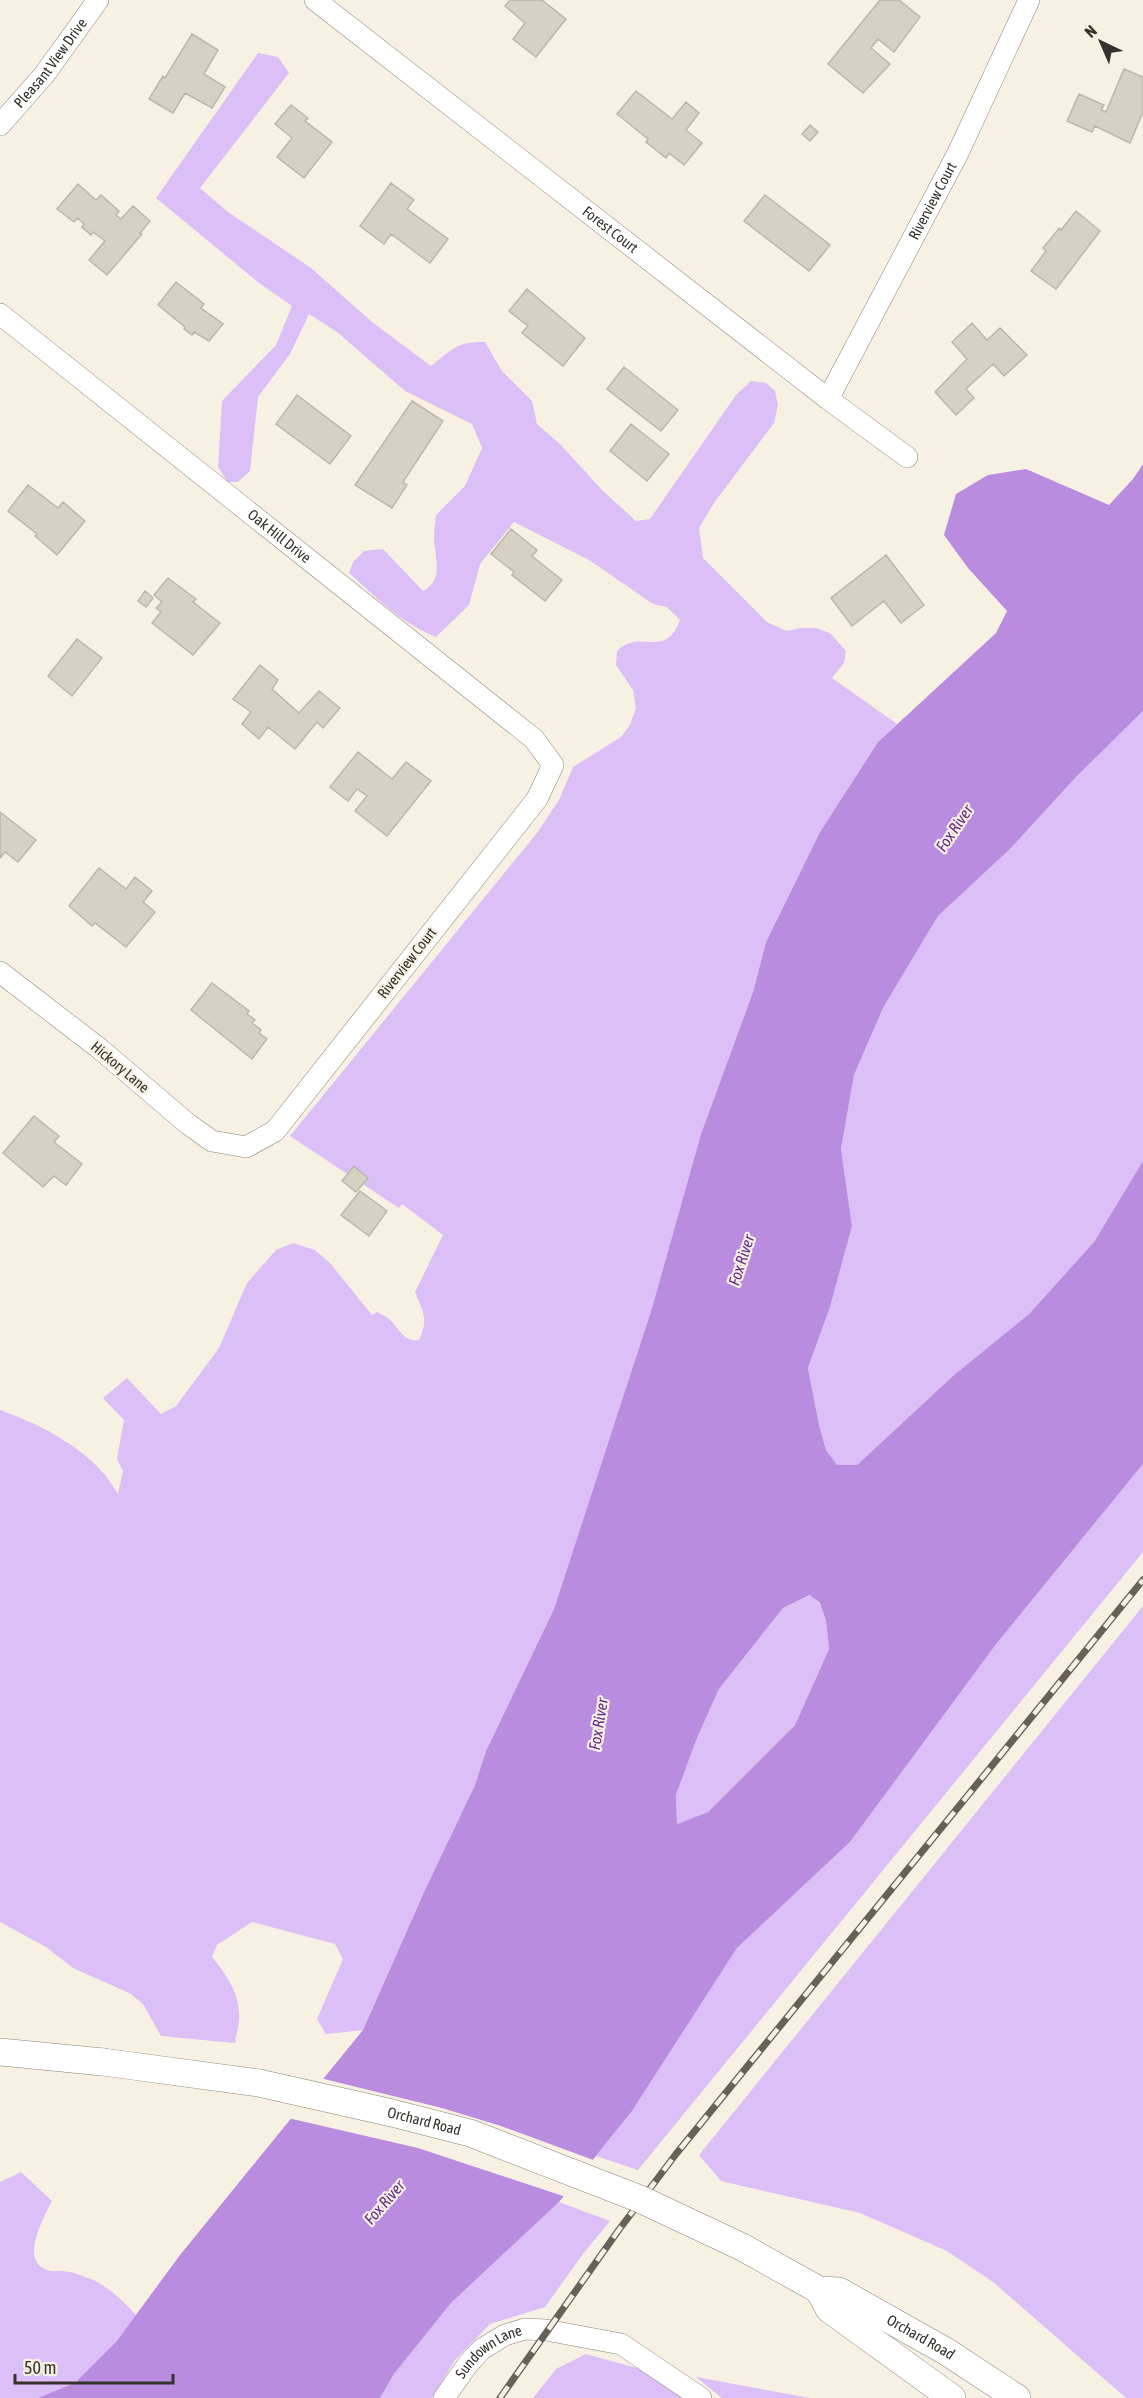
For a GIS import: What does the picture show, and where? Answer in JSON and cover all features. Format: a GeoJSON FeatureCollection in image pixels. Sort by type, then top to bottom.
{"type":"FeatureCollection","features":[{"type":"Feature","properties":{"kind":"main road","name":"Orchard Road"},"geometry":{"type":"LineString","coordinates":[[0,2052],[103,2062],[259,2083],[470,2133],[630,2195],[742,2247],[819,2289],[839,2291],[947,2352],[1017,2398]]}},
{"type":"Feature","properties":{"kind":"main road","name":"Orchard Road"},"geometry":{"type":"LineString","coordinates":[[819,2289],[829,2309],[952,2398]]}},
{"type":"Feature","properties":{"kind":"street","name":"Pleasant View Drive"},"geometry":{"type":"LineString","coordinates":[[0,125],[44,75],[98,0]]}},
{"type":"Feature","properties":{"kind":"street","name":"Forest Court"},"geometry":{"type":"LineString","coordinates":[[315,0],[828,399],[907,457]]}},
{"type":"Feature","properties":{"kind":"street","name":"Riverview Court"},"geometry":{"type":"LineString","coordinates":[[828,399],[958,153],[1029,0]]}},
{"type":"Feature","properties":{"kind":"street","name":"Oak Hill Drive"},"geometry":{"type":"LineString","coordinates":[[0,314],[534,739],[553,765]]}},
{"type":"Feature","properties":{"kind":"street","name":"Riverview Court"},"geometry":{"type":"LineString","coordinates":[[246,1147],[275,1131],[537,799],[553,765]]}},
{"type":"Feature","properties":{"kind":"street","name":"Hickory Lane"},"geometry":{"type":"LineString","coordinates":[[0,972],[100,1049],[188,1124],[212,1141],[246,1147]]}},
{"type":"Feature","properties":{"kind":"street","name":"Sundown Lane"},"geometry":{"type":"LineString","coordinates":[[444,2398],[482,2349],[505,2335],[525,2330],[546,2330],[621,2344],[701,2398]]}},
{"type":"Feature","properties":{"kind":"shaded area"},"geometry":{"type":"Polygon","coordinates":[[[258,53],[278,57],[289,73],[200,188],[228,212],[311,268],[372,322],[431,366],[461,345],[485,342],[502,371],[532,401],[537,424],[636,521],[650,519],[736,395],[751,381],[766,383],[775,391],[778,405],[774,423],[714,503],[699,528],[703,558],[767,622],[787,631],[816,628],[830,633],[846,651],[844,663],[832,678],[897,724],[878,742],[820,832],[766,942],[753,992],[701,1134],[652,1308],[554,1609],[486,1751],[475,1785],[425,1890],[363,2030],[326,2034],[317,2019],[343,1959],[335,1944],[252,1922],[217,1945],[212,1957],[226,1976],[237,1998],[239,2017],[235,2043],[161,2036],[143,2004],[131,1994],[73,1968],[46,1947],[0,1922],[0,1410],[43,1428],[70,1444],[95,1464],[118,1494],[123,1471],[117,1459],[124,1420],[103,1398],[127,1378],[161,1414],[176,1406],[219,1348],[247,1283],[276,1250],[293,1243],[315,1250],[330,1263],[372,1315],[377,1312],[383,1315],[405,1337],[419,1340],[424,1321],[415,1292],[443,1235],[402,1204],[399,1208],[290,1136],[537,833],[559,800],[573,767],[621,737],[630,725],[636,708],[633,690],[616,665],[617,651],[626,644],[634,642],[667,639],[674,632],[680,620],[667,607],[653,604],[589,560],[514,522],[480,564],[469,605],[436,637],[411,624],[390,609],[349,573],[353,562],[364,551],[383,549],[423,591],[430,586],[434,581],[437,568],[434,539],[436,515],[465,486],[482,448],[472,424],[405,391],[337,332],[309,314],[290,354],[258,397],[250,471],[238,482],[228,482],[218,467],[222,401],[276,345],[292,306],[259,283],[156,198],[258,53]]]}},
{"type":"Feature","properties":{"kind":"shaded area"},"geometry":{"type":"Polygon","coordinates":[[[1143,711],[1143,1161],[1094,1242],[1029,1314],[954,1375],[857,1465],[837,1465],[826,1450],[808,1368],[830,1307],[852,1226],[841,1149],[854,1075],[883,1008],[938,916],[1010,849],[1075,778],[1143,711]]]}},
{"type":"Feature","properties":{"kind":"shaded area"},"geometry":{"type":"Polygon","coordinates":[[[1143,1464],[1143,1552],[638,2170],[596,2156],[632,2111],[737,1948],[850,1842],[997,1643],[1143,1464]]]}},
{"type":"Feature","properties":{"kind":"shaded area"},"geometry":{"type":"Polygon","coordinates":[[[811,1595],[820,1604],[826,1621],[829,1649],[795,1725],[708,1812],[677,1824],[676,1795],[697,1738],[719,1689],[783,1608],[811,1595]]]}},
{"type":"Feature","properties":{"kind":"shaded area"},"geometry":{"type":"Polygon","coordinates":[[[1143,1606],[1143,2398],[1126,2398],[993,2282],[947,2251],[860,2213],[721,2181],[699,2155],[1143,1606]]]}},
{"type":"Feature","properties":{"kind":"shaded area"},"geometry":{"type":"Polygon","coordinates":[[[21,2172],[52,2201],[36,2238],[35,2258],[39,2265],[49,2271],[69,2272],[93,2280],[116,2295],[136,2315],[106,2354],[68,2387],[38,2398],[0,2398],[0,2182],[21,2172]]]}},
{"type":"Feature","properties":{"kind":"shaded area"},"geometry":{"type":"Polygon","coordinates":[[[559,2202],[610,2221],[545,2307],[490,2324],[455,2360],[432,2398],[380,2398],[394,2374],[451,2303],[559,2202]]]}},
{"type":"Feature","properties":{"kind":"shaded area"},"geometry":{"type":"Polygon","coordinates":[[[586,2354],[644,2370],[682,2398],[533,2398],[556,2369],[586,2354]]]}},
{"type":"Feature","properties":{"kind":"shaded area"},"geometry":{"type":"Polygon","coordinates":[[[696,2377],[810,2398],[722,2398],[696,2377]]]}},
{"type":"Feature","properties":{"kind":"water","name":"Fox River"},"geometry":{"type":"Polygon","coordinates":[[[1143,464],[1143,711],[1075,778],[1010,849],[938,916],[883,1008],[854,1075],[841,1149],[852,1226],[830,1307],[808,1368],[826,1450],[837,1465],[857,1465],[954,1375],[1029,1314],[1094,1242],[1143,1161],[1143,1464],[997,1643],[850,1842],[737,1948],[632,2111],[559,2202],[451,2303],[394,2374],[380,2398],[38,2398],[75,2383],[116,2342],[180,2255],[363,2030],[425,1890],[475,1785],[486,1751],[554,1609],[652,1308],[701,1134],[753,992],[766,942],[820,832],[878,742],[996,633],[1007,611],[968,568],[944,535],[956,494],[988,475],[1026,469],[1109,505],[1133,479],[1143,464]],[[810,1595],[783,1608],[719,1689],[697,1738],[676,1795],[677,1824],[708,1812],[795,1725],[829,1649],[826,1621],[820,1603],[810,1595]]]}},
{"type":"Feature","properties":{"kind":"pier"},"geometry":{"type":"Polygon","coordinates":[[[320,2078],[442,2108],[501,2126],[596,2161],[566,2197],[418,2148],[288,2118],[320,2078]]]}},
{"type":"Feature","properties":{"kind":"building"},"geometry":{"type":"Polygon","coordinates":[[[510,0],[542,0],[566,19],[536,57],[513,39],[525,23],[505,6],[510,0]]]}},
{"type":"Feature","properties":{"kind":"building"},"geometry":{"type":"Polygon","coordinates":[[[880,0],[899,0],[920,17],[894,52],[878,39],[871,48],[890,64],[863,93],[828,64],[880,0]]]}},
{"type":"Feature","properties":{"kind":"building"},"geometry":{"type":"Polygon","coordinates":[[[192,34],[218,50],[204,74],[225,87],[212,108],[185,93],[173,113],[149,99],[192,34]]]}},
{"type":"Feature","properties":{"kind":"building"},"geometry":{"type":"Polygon","coordinates":[[[1124,69],[1143,77],[1143,112],[1130,143],[1095,126],[1092,132],[1067,121],[1079,94],[1104,105],[1101,110],[1106,112],[1124,69]]]}},
{"type":"Feature","properties":{"kind":"building"},"geometry":{"type":"Polygon","coordinates":[[[636,91],[672,119],[686,102],[699,113],[686,130],[702,143],[684,165],[669,153],[666,158],[646,142],[648,139],[617,114],[636,91]]]}},
{"type":"Feature","properties":{"kind":"building"},"geometry":{"type":"Polygon","coordinates":[[[291,105],[308,118],[305,121],[332,142],[304,178],[277,157],[292,138],[275,124],[291,105]]]}},
{"type":"Feature","properties":{"kind":"building"},"geometry":{"type":"Polygon","coordinates":[[[810,125],[818,132],[810,141],[802,134],[810,125]]]}},
{"type":"Feature","properties":{"kind":"building"},"geometry":{"type":"Polygon","coordinates":[[[391,183],[414,200],[407,209],[448,239],[430,263],[391,234],[384,244],[360,226],[391,183]]]}},
{"type":"Feature","properties":{"kind":"building"},"geometry":{"type":"Polygon","coordinates":[[[78,184],[96,200],[101,195],[119,211],[116,215],[121,219],[133,206],[150,221],[140,233],[142,234],[107,275],[89,260],[105,241],[93,232],[91,235],[82,227],[84,224],[77,218],[74,222],[57,209],[78,184]]]}},
{"type":"Feature","properties":{"kind":"building"},"geometry":{"type":"Polygon","coordinates":[[[765,195],[830,245],[809,271],[744,221],[765,195]]]}},
{"type":"Feature","properties":{"kind":"building"},"geometry":{"type":"Polygon","coordinates":[[[1076,211],[1100,231],[1056,289],[1031,271],[1046,251],[1043,248],[1076,211]]]}},
{"type":"Feature","properties":{"kind":"building"},"geometry":{"type":"Polygon","coordinates":[[[176,282],[204,304],[201,308],[223,324],[209,341],[194,332],[192,335],[158,305],[176,282]]]}},
{"type":"Feature","properties":{"kind":"building"},"geometry":{"type":"Polygon","coordinates":[[[527,289],[585,338],[563,366],[522,333],[528,326],[509,311],[527,289]]]}},
{"type":"Feature","properties":{"kind":"building"},"geometry":{"type":"Polygon","coordinates":[[[972,323],[987,340],[1000,328],[1027,355],[1004,376],[993,364],[966,389],[974,398],[956,415],[935,392],[967,359],[952,342],[972,323]]]}},
{"type":"Feature","properties":{"kind":"building"},"geometry":{"type":"Polygon","coordinates":[[[624,367],[678,410],[661,431],[607,389],[624,367]]]}},
{"type":"Feature","properties":{"kind":"building"},"geometry":{"type":"Polygon","coordinates":[[[297,395],[351,436],[330,464],[276,424],[297,395]]]}},
{"type":"Feature","properties":{"kind":"building"},"geometry":{"type":"Polygon","coordinates":[[[412,401],[443,421],[403,482],[407,485],[392,508],[355,485],[412,401]]]}},
{"type":"Feature","properties":{"kind":"building"},"geometry":{"type":"Polygon","coordinates":[[[631,424],[669,454],[647,481],[610,451],[631,424]]]}},
{"type":"Feature","properties":{"kind":"building"},"geometry":{"type":"Polygon","coordinates":[[[28,485],[58,508],[63,502],[85,521],[57,555],[35,536],[37,534],[8,511],[28,485]]]}},
{"type":"Feature","properties":{"kind":"building"},"geometry":{"type":"Polygon","coordinates":[[[511,529],[537,550],[532,556],[562,580],[545,601],[512,575],[514,572],[491,554],[511,529]]]}},
{"type":"Feature","properties":{"kind":"building"},"geometry":{"type":"Polygon","coordinates":[[[886,555],[924,605],[901,623],[884,601],[852,626],[831,598],[886,555]]]}},
{"type":"Feature","properties":{"kind":"building"},"geometry":{"type":"Polygon","coordinates":[[[168,578],[196,599],[193,602],[220,623],[193,655],[152,623],[161,612],[156,608],[162,602],[154,595],[168,578]]]}},
{"type":"Feature","properties":{"kind":"building"},"geometry":{"type":"Polygon","coordinates":[[[145,591],[153,598],[146,607],[138,601],[145,591]]]}},
{"type":"Feature","properties":{"kind":"building"},"geometry":{"type":"Polygon","coordinates":[[[77,639],[102,658],[72,696],[48,676],[77,639]]]}},
{"type":"Feature","properties":{"kind":"building"},"geometry":{"type":"Polygon","coordinates":[[[260,665],[278,680],[272,689],[299,713],[319,691],[340,708],[323,728],[317,722],[295,749],[268,727],[259,739],[242,724],[251,712],[233,699],[260,665]]]}},
{"type":"Feature","properties":{"kind":"building"},"geometry":{"type":"Polygon","coordinates":[[[358,752],[392,779],[406,762],[431,781],[387,836],[355,811],[367,796],[357,789],[348,801],[330,787],[358,752]]]}},
{"type":"Feature","properties":{"kind":"building"},"geometry":{"type":"Polygon","coordinates":[[[0,812],[36,840],[18,862],[5,852],[0,858],[0,812]]]}},
{"type":"Feature","properties":{"kind":"building"},"geometry":{"type":"Polygon","coordinates":[[[99,868],[126,889],[135,877],[152,891],[143,902],[155,912],[126,947],[95,923],[92,926],[69,906],[99,868]]]}},
{"type":"Feature","properties":{"kind":"building"},"geometry":{"type":"Polygon","coordinates":[[[212,983],[249,1011],[247,1014],[255,1020],[252,1023],[267,1039],[252,1059],[191,1010],[212,983]]]}},
{"type":"Feature","properties":{"kind":"building"},"geometry":{"type":"Polygon","coordinates":[[[34,1116],[59,1136],[54,1142],[82,1164],[66,1185],[54,1176],[43,1187],[3,1153],[34,1116]]]}},
{"type":"Feature","properties":{"kind":"building"},"geometry":{"type":"Polygon","coordinates":[[[354,1166],[368,1178],[356,1192],[342,1181],[354,1166]]]}},
{"type":"Feature","properties":{"kind":"building"},"geometry":{"type":"Polygon","coordinates":[[[360,1191],[387,1211],[369,1236],[341,1215],[360,1191]]]}},
{"type":"Feature","properties":{"kind":"railway"},"geometry":{"type":"LineString","coordinates":[[500,2398],[618,2231],[676,2154],[1143,1580]]}}]}
